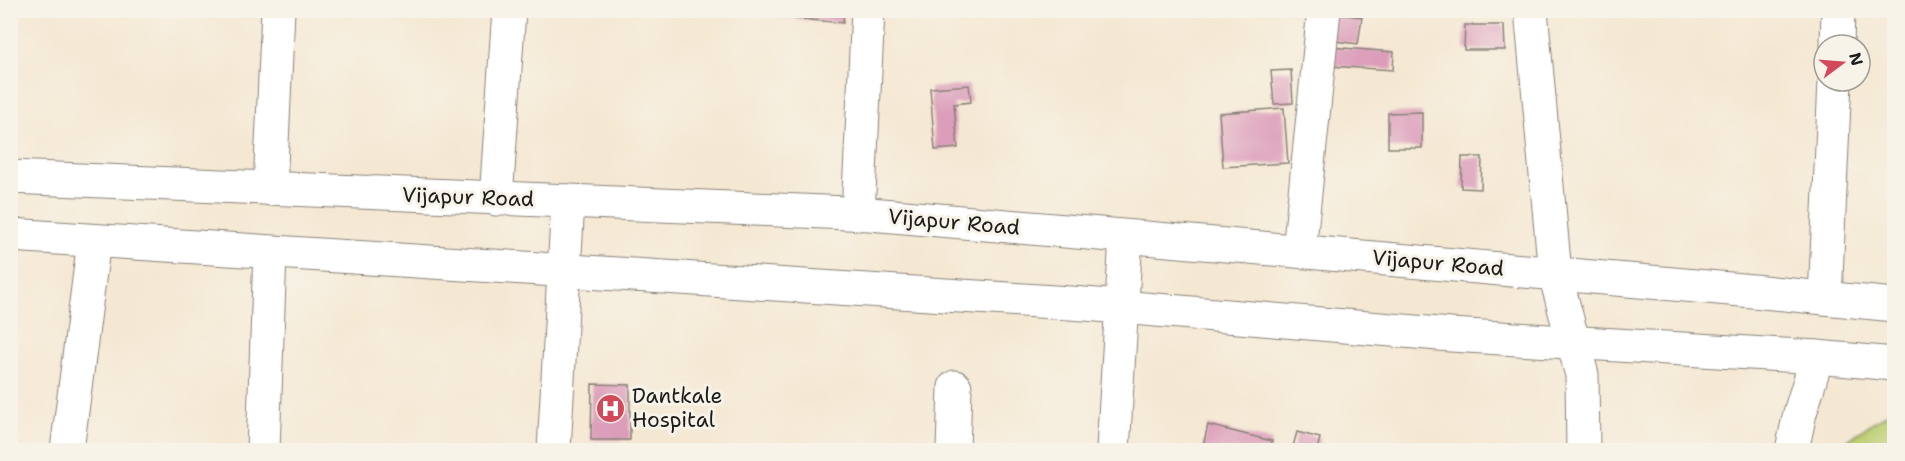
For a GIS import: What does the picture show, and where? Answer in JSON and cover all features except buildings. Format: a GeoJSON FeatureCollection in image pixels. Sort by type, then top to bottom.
{"type":"FeatureCollection","features":[{"type":"Feature","properties":{"kind":"main road"},"geometry":{"type":"LineString","coordinates":[[270,189],[278,10]]}},
{"type":"Feature","properties":{"kind":"main road"},"geometry":{"type":"LineString","coordinates":[[496,199],[509,10]]}},
{"type":"Feature","properties":{"kind":"main road"},"geometry":{"type":"LineString","coordinates":[[858,214],[868,10]]}},
{"type":"Feature","properties":{"kind":"main road"},"geometry":{"type":"LineString","coordinates":[[1299,251],[1324,10]]}},
{"type":"Feature","properties":{"kind":"main road"},"geometry":{"type":"LineString","coordinates":[[1531,10],[1555,274],[1582,375],[1583,450]]}},
{"type":"Feature","properties":{"kind":"main road"},"geometry":{"type":"LineString","coordinates":[[1837,33],[1838,10]]}},
{"type":"Feature","properties":{"kind":"main road"},"geometry":{"type":"LineString","coordinates":[[1825,298],[1834,93]]}},
{"type":"Feature","properties":{"kind":"main road","name":"Vijapur Road"},"geometry":{"type":"LineString","coordinates":[[10,177],[858,214],[1299,251],[1894,306]]}},
{"type":"Feature","properties":{"kind":"main road"},"geometry":{"type":"LineString","coordinates":[[554,450],[567,201]]}},
{"type":"Feature","properties":{"kind":"main road"},"geometry":{"type":"LineString","coordinates":[[10,235],[1122,307],[1451,335],[1817,357],[1894,364]]}},
{"type":"Feature","properties":{"kind":"main road"},"geometry":{"type":"LineString","coordinates":[[1113,450],[1126,237]]}},
{"type":"Feature","properties":{"kind":"main road"},"geometry":{"type":"LineString","coordinates":[[67,450],[94,241]]}},
{"type":"Feature","properties":{"kind":"main road"},"geometry":{"type":"LineString","coordinates":[[263,450],[270,252]]}},
{"type":"Feature","properties":{"kind":"main road"},"geometry":{"type":"LineString","coordinates":[[1792,450],[1800,413],[1817,357]]}},
{"type":"Feature","properties":{"kind":"main road"},"geometry":{"type":"LineString","coordinates":[[953,450],[955,387]]}},
{"type":"Feature","properties":{"kind":"green space"},"geometry":{"type":"Polygon","coordinates":[[[1894,410],[1894,450],[1834,450],[1878,419],[1894,410]]]}},
{"type":"Feature","properties":{"kind":"place","name":"Dantkale Hospital"},"geometry":{"type":"Point","coordinates":[611,408]}}]}
